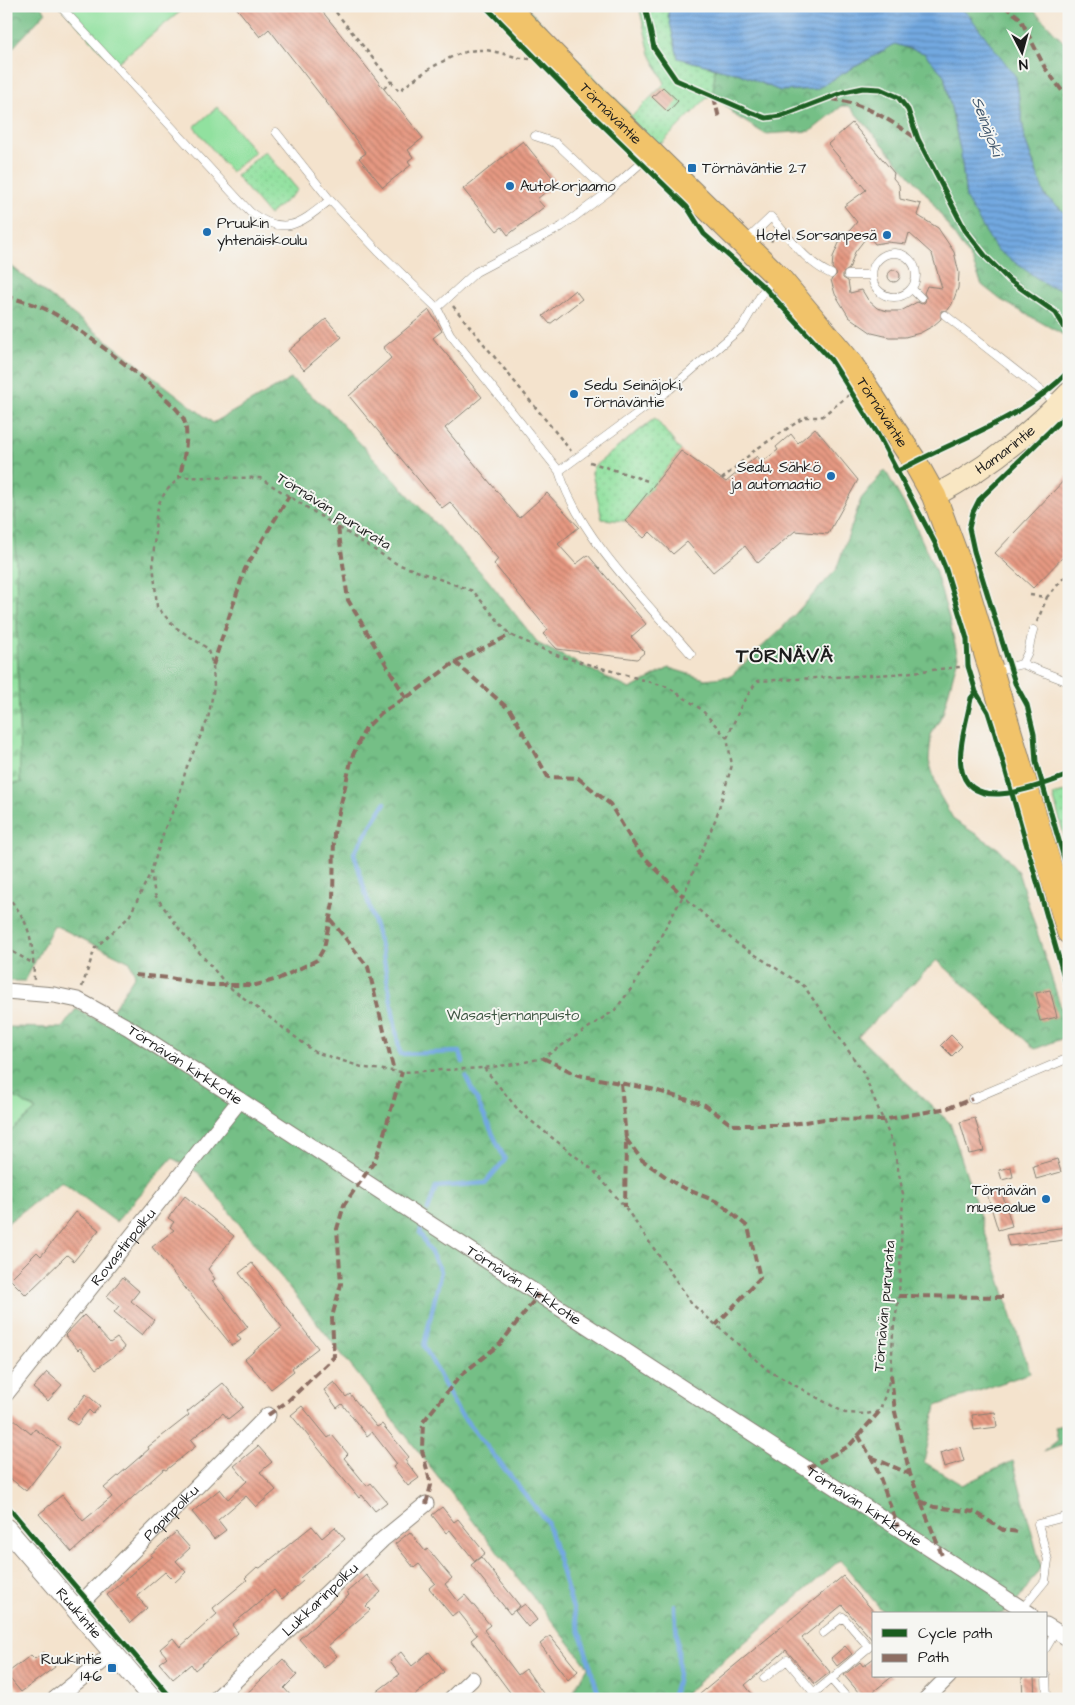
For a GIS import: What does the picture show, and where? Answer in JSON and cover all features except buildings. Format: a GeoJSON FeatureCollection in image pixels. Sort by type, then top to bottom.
{"type":"FeatureCollection","features":[{"type":"Feature","properties":{"kind":"main road","name":"Törnäväntie"},"geometry":{"type":"LineString","coordinates":[[506,6],[652,154],[778,276],[850,362],[896,431],[934,496],[950,537],[981,672],[1069,932]]}},
{"type":"Feature","properties":{"kind":"main road","name":"Hamarintie"},"geometry":{"type":"LineString","coordinates":[[934,496],[966,479],[992,462],[1064,398]]}},
{"type":"Feature","properties":{"kind":"street","name":"Törnävän kirkkotie"},"geometry":{"type":"LineString","coordinates":[[6,991],[54,994],[78,1000],[130,1028],[1021,1612]]}},
{"type":"Feature","properties":{"kind":"street","name":"Rovastinpolku"},"geometry":{"type":"LineString","coordinates":[[6,1394],[240,1100]]}},
{"type":"Feature","properties":{"kind":"street","name":"Papinpolku"},"geometry":{"type":"LineString","coordinates":[[75,1609],[268,1415]]}},
{"type":"Feature","properties":{"kind":"street","name":"Lukkarinpolku"},"geometry":{"type":"LineString","coordinates":[[216,1699],[382,1540],[426,1504]]}},
{"type":"Feature","properties":{"kind":"street","name":"Ruukintie"},"geometry":{"type":"LineString","coordinates":[[6,1528],[153,1699]]}},
{"type":"Feature","properties":{"kind":"street"},"geometry":{"type":"LineString","coordinates":[[55,1699],[113,1653]]}},
{"type":"Feature","properties":{"kind":"street"},"geometry":{"type":"LineString","coordinates":[[451,1699],[472,1678]]}},
{"type":"Feature","properties":{"kind":"street"},"geometry":{"type":"LineString","coordinates":[[926,1699],[947,1678]]}},
{"type":"Feature","properties":{"kind":"lane"},"geometry":{"type":"LineString","coordinates":[[60,6],[250,212],[264,222],[277,226],[290,226],[305,220],[330,200]]}},
{"type":"Feature","properties":{"kind":"lane"},"geometry":{"type":"LineString","coordinates":[[276,132],[330,200],[378,251],[437,308],[450,334],[558,471],[566,493],[590,535],[691,654]]}},
{"type":"Feature","properties":{"kind":"lane"},"geometry":{"type":"LineString","coordinates":[[535,136],[556,143],[608,192]]}},
{"type":"Feature","properties":{"kind":"lane"},"geometry":{"type":"LineString","coordinates":[[437,308],[476,272],[561,227],[608,192],[652,154]]}},
{"type":"Feature","properties":{"kind":"lane"},"geometry":{"type":"LineString","coordinates":[[743,244],[771,217],[807,259],[831,274]]}},
{"type":"Feature","properties":{"kind":"lane"},"geometry":{"type":"LineString","coordinates":[[900,254],[909,258],[915,267],[917,275],[912,289],[899,297],[886,296],[878,290],[872,275],[877,261],[883,256],[900,254]]}},
{"type":"Feature","properties":{"kind":"lane"},"geometry":{"type":"LineString","coordinates":[[848,275],[872,275]]}},
{"type":"Feature","properties":{"kind":"lane"},"geometry":{"type":"LineString","coordinates":[[558,471],[670,389],[742,327],[764,288],[778,276]]}},
{"type":"Feature","properties":{"kind":"lane"},"geometry":{"type":"LineString","coordinates":[[912,289],[921,298]]}},
{"type":"Feature","properties":{"kind":"lane"},"geometry":{"type":"LineString","coordinates":[[945,315],[1064,398]]}},
{"type":"Feature","properties":{"kind":"lane"},"geometry":{"type":"LineString","coordinates":[[1022,664],[1028,652],[1033,630]]}},
{"type":"Feature","properties":{"kind":"lane"},"geometry":{"type":"LineString","coordinates":[[981,672],[1022,664],[1069,682]]}},
{"type":"Feature","properties":{"kind":"lane"},"geometry":{"type":"LineString","coordinates":[[972,1099],[1069,1058]]}},
{"type":"Feature","properties":{"kind":"lane"},"geometry":{"type":"LineString","coordinates":[[1021,1612],[1045,1581],[1048,1560],[1038,1524],[1069,1516]]}},
{"type":"Feature","properties":{"kind":"lane"},"geometry":{"type":"LineString","coordinates":[[807,1699],[869,1647],[843,1617],[824,1633]]}},
{"type":"Feature","properties":{"kind":"lane"},"geometry":{"type":"LineString","coordinates":[[1048,1645],[1057,1632]]}},
{"type":"Feature","properties":{"kind":"lane"},"geometry":{"type":"LineString","coordinates":[[764,1678],[787,1660],[814,1693]]}},
{"type":"Feature","properties":{"kind":"lane"},"geometry":{"type":"LineString","coordinates":[[1046,1678],[1047,1699]]}},
{"type":"Feature","properties":{"kind":"lane"},"geometry":{"type":"LineString","coordinates":[[831,1679],[848,1699]]}},
{"type":"Feature","properties":{"kind":"path"},"geometry":{"type":"LineString","coordinates":[[331,6],[399,91],[437,64],[459,54],[480,49],[499,52],[518,59],[537,59]]}},
{"type":"Feature","properties":{"kind":"path"},"geometry":{"type":"LineString","coordinates":[[530,52],[537,59]]}},
{"type":"Feature","properties":{"kind":"path"},"geometry":{"type":"LineString","coordinates":[[384,88],[391,82]]}},
{"type":"Feature","properties":{"kind":"path"},"geometry":{"type":"LineString","coordinates":[[447,299],[576,458],[651,482]]}},
{"type":"Feature","properties":{"kind":"path"},"geometry":{"type":"LineString","coordinates":[[847,384],[858,400]]}},
{"type":"Feature","properties":{"kind":"path"},"geometry":{"type":"LineString","coordinates":[[722,479],[755,450],[805,417],[821,417],[853,392]]}},
{"type":"Feature","properties":{"kind":"path"},"geometry":{"type":"LineString","coordinates":[[1033,630],[1047,597],[1069,572]]}},
{"type":"Feature","properties":{"kind":"path"},"geometry":{"type":"LineString","coordinates":[[1021,597],[1030,595],[1047,597]]}},
{"type":"Feature","properties":{"kind":"path"},"geometry":{"type":"LineString","coordinates":[[968,657],[968,666]]}},
{"type":"Feature","properties":{"kind":"path"},"geometry":{"type":"LineString","coordinates":[[727,738],[742,704],[757,681],[894,674],[968,666],[981,672]]}},
{"type":"Feature","properties":{"kind":"path"},"geometry":{"type":"LineString","coordinates":[[78,1000],[96,948],[129,917],[151,872]]}},
{"type":"Feature","properties":{"kind":"path"},"geometry":{"type":"LineString","coordinates":[[6,895],[18,908],[28,925],[34,964],[6,948]]}},
{"type":"Feature","properties":{"kind":"green space"},"geometry":{"type":"Polygon","coordinates":[[[6,6],[40,6],[46,12],[6,55],[6,6]]]}},
{"type":"Feature","properties":{"kind":"green space"},"geometry":{"type":"Polygon","coordinates":[[[60,6],[185,6],[186,7],[114,65],[60,6]]]}},
{"type":"Feature","properties":{"kind":"green space"},"geometry":{"type":"Polygon","coordinates":[[[519,6],[525,6],[632,116],[665,83],[650,54],[639,6],[670,6],[668,14],[678,58],[715,68],[713,92],[662,143],[651,142],[519,6]]]}},
{"type":"Feature","properties":{"kind":"green space"},"geometry":{"type":"Polygon","coordinates":[[[957,6],[1030,6],[1069,48],[1069,216],[1045,196],[1025,140],[1016,77],[957,6]]]}},
{"type":"Feature","properties":{"kind":"green space"},"geometry":{"type":"Polygon","coordinates":[[[895,44],[924,53],[944,75],[961,154],[966,199],[1048,286],[1069,291],[1069,338],[1001,300],[982,285],[972,261],[928,196],[849,106],[842,106],[811,131],[765,134],[736,116],[713,92],[715,68],[740,74],[780,91],[816,89],[895,44]]]}},
{"type":"Feature","properties":{"kind":"green space"},"geometry":{"type":"Polygon","coordinates":[[[217,107],[255,152],[231,172],[194,127],[217,107]]]}},
{"type":"Feature","properties":{"kind":"green space"},"geometry":{"type":"Polygon","coordinates":[[[265,151],[298,190],[269,215],[236,176],[265,151]]]}},
{"type":"Feature","properties":{"kind":"green space","name":"Wasastjernanpuisto"},"geometry":{"type":"Polygon","coordinates":[[[6,262],[213,423],[291,379],[329,410],[487,579],[539,644],[630,689],[669,668],[705,679],[731,676],[782,628],[836,570],[861,499],[885,470],[913,520],[935,570],[958,657],[943,713],[931,735],[929,761],[939,794],[954,820],[999,849],[1018,872],[1069,1033],[1069,1036],[1035,1049],[937,960],[858,1037],[950,1123],[1030,1373],[936,1406],[924,1462],[962,1485],[1013,1461],[1041,1567],[1021,1596],[1004,1612],[883,1612],[840,1560],[679,1699],[568,1699],[588,1667],[199,1173],[172,1158],[116,1222],[62,1181],[6,1224],[6,1135],[36,1110],[6,1092],[6,1027],[62,1028],[76,1009],[104,1023],[135,975],[130,962],[54,925],[25,981],[6,981],[6,783],[20,783],[13,412],[6,412],[6,262]]]}},
{"type":"Feature","properties":{"kind":"green space"},"geometry":{"type":"Polygon","coordinates":[[[6,412],[13,412],[20,783],[6,783],[6,412]]]}},
{"type":"Feature","properties":{"kind":"green space"},"geometry":{"type":"Polygon","coordinates":[[[655,418],[681,451],[625,521],[602,519],[592,473],[593,467],[655,418]]]}},
{"type":"Feature","properties":{"kind":"green space"},"geometry":{"type":"Polygon","coordinates":[[[1069,791],[1069,853],[1053,795],[1069,791]]]}},
{"type":"Feature","properties":{"kind":"green space"},"geometry":{"type":"Polygon","coordinates":[[[6,1092],[36,1110],[6,1135],[6,1092]]]}},
{"type":"Feature","properties":{"kind":"green space"},"geometry":{"type":"Polygon","coordinates":[[[1069,1424],[1069,1443],[1043,1452],[1058,1440],[1055,1427],[1069,1424]]]}},
{"type":"Feature","properties":{"kind":"water","name":"Seinäjoki"},"geometry":{"type":"Polygon","coordinates":[[[670,6],[957,6],[968,14],[1016,77],[1025,140],[1045,196],[1069,216],[1069,291],[1048,286],[996,249],[966,199],[961,154],[944,75],[924,53],[895,44],[816,89],[780,91],[740,74],[678,58],[668,14],[670,6]]]}},
{"type":"Feature","properties":{"kind":"waterway"},"geometry":{"type":"LineString","coordinates":[[385,803],[354,853],[383,954],[400,1054],[460,1052],[463,1062]]}},
{"type":"Feature","properties":{"kind":"waterway"},"geometry":{"type":"LineString","coordinates":[[428,1210],[436,1187],[485,1183],[505,1160],[466,1077]]}},
{"type":"Feature","properties":{"kind":"waterway"},"geometry":{"type":"LineString","coordinates":[[421,1229],[420,1233],[441,1271],[424,1346],[457,1409],[547,1522],[600,1699]]}},
{"type":"Feature","properties":{"kind":"waterway"},"geometry":{"type":"LineString","coordinates":[[671,1699],[678,1677],[675,1605]]}},
{"type":"Feature","properties":{"kind":"marked path"},"geometry":{"type":"LineString","coordinates":[[1004,6],[1020,18],[1045,68],[1069,100]]}},
{"type":"Feature","properties":{"kind":"marked path"},"geometry":{"type":"LineString","coordinates":[[714,97],[719,118]]}},
{"type":"Feature","properties":{"kind":"marked path"},"geometry":{"type":"LineString","coordinates":[[831,99],[866,108],[916,138]]}},
{"type":"Feature","properties":{"kind":"marked path"},"geometry":{"type":"LineString","coordinates":[[6,296],[30,303],[65,320],[145,380],[177,410],[184,420],[186,427],[185,448],[180,477]]}},
{"type":"Feature","properties":{"kind":"marked path"},"geometry":{"type":"LineString","coordinates":[[213,665],[245,569],[289,496]]}},
{"type":"Feature","properties":{"kind":"marked path"},"geometry":{"type":"LineString","coordinates":[[338,527],[348,600],[406,698]]}},
{"type":"Feature","properties":{"kind":"marked path"},"geometry":{"type":"LineString","coordinates":[[135,975],[169,978],[210,985],[256,985],[278,979],[317,960],[324,948],[333,903],[334,833],[352,757],[365,729],[381,713],[415,692],[455,662],[510,635]]}},
{"type":"Feature","properties":{"kind":"marked path"},"geometry":{"type":"LineString","coordinates":[[455,662],[511,711],[548,777],[578,778],[610,804],[638,851],[683,896]]}},
{"type":"Feature","properties":{"kind":"marked path"},"geometry":{"type":"LineString","coordinates":[[330,919],[368,967],[394,1071]]}},
{"type":"Feature","properties":{"kind":"marked path"},"geometry":{"type":"LineString","coordinates":[[543,1058],[578,1075],[651,1089],[705,1105],[732,1125],[785,1125],[825,1119],[882,1120],[948,1108],[972,1099]]}},
{"type":"Feature","properties":{"kind":"marked path"},"geometry":{"type":"LineString","coordinates":[[268,1415],[288,1401],[334,1357],[332,1317],[341,1284],[337,1229],[344,1205],[374,1162],[402,1072]]}},
{"type":"Feature","properties":{"kind":"marked path"},"geometry":{"type":"LineString","coordinates":[[621,1083],[626,1139],[625,1207]]}},
{"type":"Feature","properties":{"kind":"marked path"},"geometry":{"type":"LineString","coordinates":[[626,1139],[642,1160],[679,1186],[720,1203],[748,1227],[760,1278],[716,1325]]}},
{"type":"Feature","properties":{"kind":"marked path"},"geometry":{"type":"LineString","coordinates":[[426,1504],[431,1485],[422,1450],[423,1422],[461,1375],[500,1344],[539,1294]]}},
{"type":"Feature","properties":{"kind":"marked path"},"geometry":{"type":"LineString","coordinates":[[899,1296],[1005,1297]]}},
{"type":"Feature","properties":{"kind":"marked path"},"geometry":{"type":"LineString","coordinates":[[891,1375],[895,1412],[910,1474],[943,1558]]}},
{"type":"Feature","properties":{"kind":"marked path"},"geometry":{"type":"LineString","coordinates":[[808,1468],[849,1446],[880,1411]]}},
{"type":"Feature","properties":{"kind":"marked path"},"geometry":{"type":"LineString","coordinates":[[858,1435],[875,1464],[898,1527]]}},
{"type":"Feature","properties":{"kind":"marked path"},"geometry":{"type":"LineString","coordinates":[[871,1457],[910,1474]]}},
{"type":"Feature","properties":{"kind":"marked path"},"geometry":{"type":"LineString","coordinates":[[920,1501],[934,1507],[975,1512],[1003,1530],[1019,1532]]}},
{"type":"Feature","properties":{"kind":"cycle path"},"geometry":{"type":"LineString","coordinates":[[485,6],[586,109],[687,207],[704,234],[765,288],[831,360],[877,433],[935,543],[946,570],[967,639],[968,666],[976,692],[988,712],[995,734],[1069,994]]}},
{"type":"Feature","properties":{"kind":"cycle path"},"geometry":{"type":"LineString","coordinates":[[645,6],[654,48],[676,80],[766,118],[781,116],[844,92],[863,88],[880,89],[898,97],[908,110],[918,139],[965,230],[987,258],[1009,280],[1056,313],[1069,335]]}},
{"type":"Feature","properties":{"kind":"cycle path"},"geometry":{"type":"LineString","coordinates":[[898,471],[1010,416],[1051,388],[1069,371]]}},
{"type":"Feature","properties":{"kind":"cycle path"},"geometry":{"type":"LineString","coordinates":[[1069,412],[979,500],[973,512],[969,528],[974,551],[1015,683],[1027,705],[1034,734],[1036,762],[1069,875]]}},
{"type":"Feature","properties":{"kind":"cycle path"},"geometry":{"type":"LineString","coordinates":[[976,692],[971,698],[960,758],[966,781],[977,790],[990,794],[1023,790],[1069,775]]}},
{"type":"Feature","properties":{"kind":"cycle path"},"geometry":{"type":"LineString","coordinates":[[6,1504],[172,1699]]}},
{"type":"Feature","properties":{"kind":"place","name":"Törnäväntie 27"},"geometry":{"type":"Point","coordinates":[692,168]}},
{"type":"Feature","properties":{"kind":"place","name":"Autokorjaamo"},"geometry":{"type":"Point","coordinates":[510,186]}},
{"type":"Feature","properties":{"kind":"place","name":"Pruukin yhtenäiskoulu"},"geometry":{"type":"Point","coordinates":[207,232]}},
{"type":"Feature","properties":{"kind":"place","name":"Hotel Sorsanpesä"},"geometry":{"type":"Point","coordinates":[887,235]}},
{"type":"Feature","properties":{"kind":"place","name":"Sedu Seinäjoki, Törnäväntie"},"geometry":{"type":"Point","coordinates":[574,394]}},
{"type":"Feature","properties":{"kind":"place","name":"Sedu, Sähkö ja automaatio"},"geometry":{"type":"Point","coordinates":[831,476]}},
{"type":"Feature","properties":{"kind":"place","name":"Törnävän museoalue"},"geometry":{"type":"Point","coordinates":[1046,1199]}},
{"type":"Feature","properties":{"kind":"place","name":"Ruukintie 146"},"geometry":{"type":"Point","coordinates":[112,1668]}},
{"type":"Feature","properties":{"kind":"district","name":"TÖRNÄVÄ"},"geometry":{"type":"Point","coordinates":[785,655]}}]}
